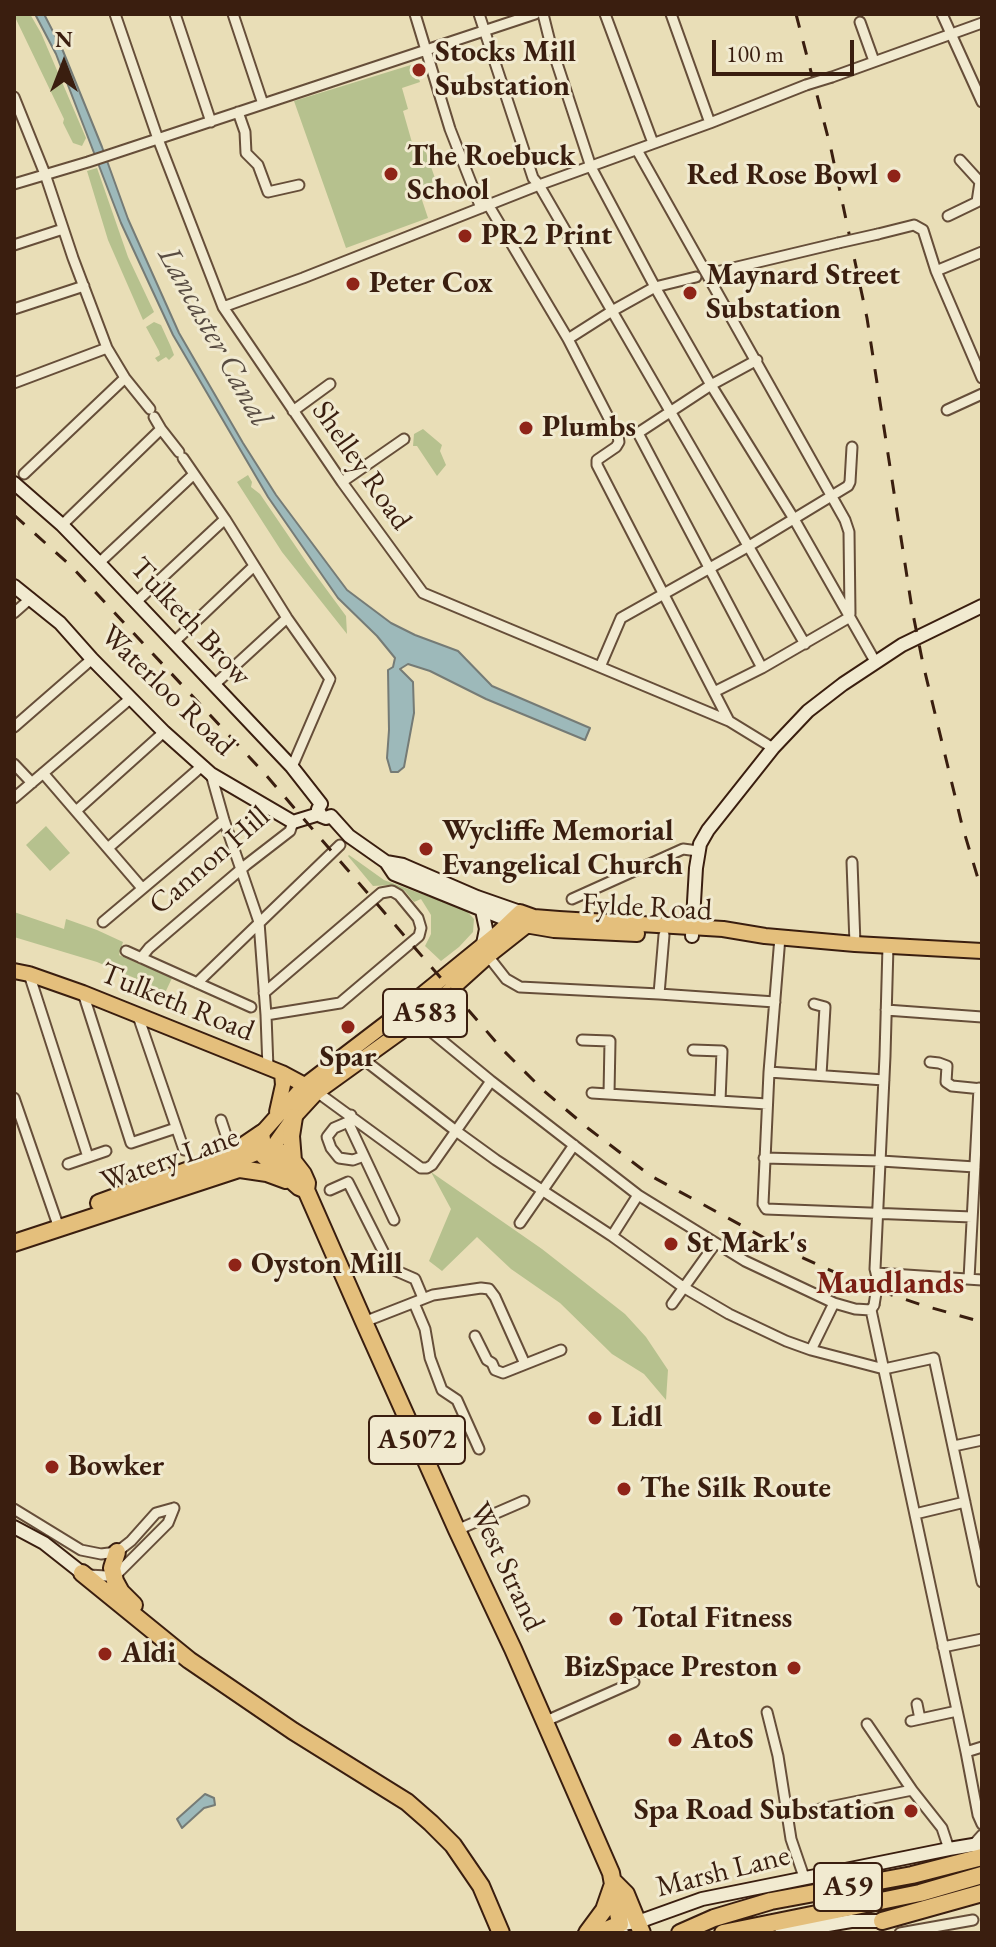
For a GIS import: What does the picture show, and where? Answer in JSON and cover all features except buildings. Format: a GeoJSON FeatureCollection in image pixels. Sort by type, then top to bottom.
{"type":"FeatureCollection","features":[{"type":"Feature","properties":{"kind":"highway","name":"A5072"},"geometry":{"type":"LineString","coordinates":[[293,1161],[291,1136],[294,1117]]}},
{"type":"Feature","properties":{"kind":"highway","name":"Watery Lane"},"geometry":{"type":"LineString","coordinates":[[190,1165],[240,1169],[265,1146]]}},
{"type":"Feature","properties":{"kind":"highway","name":"Watery Lane"},"geometry":{"type":"LineString","coordinates":[[14,1243],[190,1165],[265,1146]]}},
{"type":"Feature","properties":{"kind":"highway"},"geometry":{"type":"LineString","coordinates":[[265,1146],[293,1161]]}},
{"type":"Feature","properties":{"kind":"highway"},"geometry":{"type":"LineString","coordinates":[[211,1162],[226,1164],[265,1146]]}},
{"type":"Feature","properties":{"kind":"highway"},"geometry":{"type":"LineString","coordinates":[[265,1146],[292,1180],[306,1190]]}},
{"type":"Feature","properties":{"kind":"highway","name":"West Strand"},"geometry":{"type":"LineString","coordinates":[[293,1161],[307,1183],[306,1190],[364,1322],[546,1721],[631,1929]]}},
{"type":"Feature","properties":{"kind":"highway"},"geometry":{"type":"LineString","coordinates":[[240,1169],[292,1180]]}},
{"type":"Feature","properties":{"kind":"highway","name":"Watery Lane"},"geometry":{"type":"LineString","coordinates":[[14,1231],[57,1223]]}},
{"type":"Feature","properties":{"kind":"highway"},"geometry":{"type":"LineString","coordinates":[[117,1552],[113,1575],[121,1592],[189,1660]]}},
{"type":"Feature","properties":{"kind":"highway"},"geometry":{"type":"LineString","coordinates":[[82,1573],[189,1660],[293,1731],[407,1802],[453,1845],[481,1886],[501,1933]]}},
{"type":"Feature","properties":{"kind":"highway","name":"A59"},"geometry":{"type":"LineString","coordinates":[[680,1933],[714,1918],[771,1901],[912,1875],[980,1846]]}},
{"type":"Feature","properties":{"kind":"highway","name":"A59"},"geometry":{"type":"LineString","coordinates":[[723,1933],[920,1893],[982,1875]]}},
{"type":"Feature","properties":{"kind":"highway"},"geometry":{"type":"LineString","coordinates":[[587,1933],[604,1910],[613,1881]]}},
{"type":"Feature","properties":{"kind":"highway"},"geometry":{"type":"LineString","coordinates":[[883,1927],[982,1893]]}},
{"type":"Feature","properties":{"kind":"highway"},"geometry":{"type":"LineString","coordinates":[[599,1933],[631,1929]]}},
{"type":"Feature","properties":{"kind":"main road","name":"Fylde Road"},"geometry":{"type":"LineString","coordinates":[[522,919],[692,932]]}},
{"type":"Feature","properties":{"kind":"main road","name":"Fylde Road"},"geometry":{"type":"LineString","coordinates":[[522,919],[554,930],[664,935],[742,931],[772,937],[855,944],[982,951]]}},
{"type":"Feature","properties":{"kind":"main road","name":"A583"},"geometry":{"type":"LineString","coordinates":[[311,1089],[322,1073],[486,950],[522,919]]}},
{"type":"Feature","properties":{"kind":"main road","name":"A583"},"geometry":{"type":"LineString","coordinates":[[311,1089],[363,1059],[417,1020],[486,950]]}},
{"type":"Feature","properties":{"kind":"main road","name":"Tulketh Road"},"geometry":{"type":"LineString","coordinates":[[21,973],[83,993],[275,1071],[311,1089]]}},
{"type":"Feature","properties":{"kind":"main road"},"geometry":{"type":"LineString","coordinates":[[275,1071],[294,1075],[322,1073]]}},
{"type":"Feature","properties":{"kind":"main road"},"geometry":{"type":"LineString","coordinates":[[275,1071],[283,1085],[275,1118]]}},
{"type":"Feature","properties":{"kind":"main road","name":"Watery Lane"},"geometry":{"type":"LineString","coordinates":[[265,1146],[294,1117],[311,1089]]}},
{"type":"Feature","properties":{"kind":"main road","name":"Watery Lane"},"geometry":{"type":"LineString","coordinates":[[265,1146],[275,1118],[311,1089]]}},
{"type":"Feature","properties":{"kind":"street","name":"Shelley Road"},"geometry":{"type":"LineString","coordinates":[[115,14],[158,139],[223,307],[342,482],[423,593],[729,721],[773,748]]}},
{"type":"Feature","properties":{"kind":"street"},"geometry":{"type":"LineString","coordinates":[[175,14],[211,122]]}},
{"type":"Feature","properties":{"kind":"street"},"geometry":{"type":"LineString","coordinates":[[233,14],[263,104]]}},
{"type":"Feature","properties":{"kind":"street"},"geometry":{"type":"LineString","coordinates":[[415,14],[450,129],[485,207],[568,339],[618,436],[616,447],[597,460],[597,465],[729,721]]}},
{"type":"Feature","properties":{"kind":"street"},"geometry":{"type":"LineString","coordinates":[[479,14],[533,178],[805,644]]}},
{"type":"Feature","properties":{"kind":"street"},"geometry":{"type":"LineString","coordinates":[[14,184],[535,14]]}},
{"type":"Feature","properties":{"kind":"street"},"geometry":{"type":"LineString","coordinates":[[543,14],[591,167],[711,385],[794,519],[876,663]]}},
{"type":"Feature","properties":{"kind":"street"},"geometry":{"type":"LineString","coordinates":[[605,14],[653,143]]}},
{"type":"Feature","properties":{"kind":"street"},"geometry":{"type":"LineString","coordinates":[[671,14],[710,123]]}},
{"type":"Feature","properties":{"kind":"street"},"geometry":{"type":"LineString","coordinates":[[942,14],[981,96]]}},
{"type":"Feature","properties":{"kind":"street"},"geometry":{"type":"LineString","coordinates":[[860,22],[874,61]]}},
{"type":"Feature","properties":{"kind":"street"},"geometry":{"type":"LineString","coordinates":[[223,307],[806,85],[982,23]]}},
{"type":"Feature","properties":{"kind":"street"},"geometry":{"type":"LineString","coordinates":[[14,97],[18,117],[45,174],[107,348],[330,679],[292,767]]}},
{"type":"Feature","properties":{"kind":"street"},"geometry":{"type":"LineString","coordinates":[[238,112],[245,132],[246,153],[258,165],[268,192],[299,185]]}},
{"type":"Feature","properties":{"kind":"street"},"geometry":{"type":"LineString","coordinates":[[637,150],[845,520],[849,532],[850,617]]}},
{"type":"Feature","properties":{"kind":"street"},"geometry":{"type":"LineString","coordinates":[[948,216],[977,202],[981,182],[960,160]]}},
{"type":"Feature","properties":{"kind":"street"},"geometry":{"type":"LineString","coordinates":[[708,274],[914,225],[923,230],[936,271],[982,378]]}},
{"type":"Feature","properties":{"kind":"street"},"geometry":{"type":"LineString","coordinates":[[14,245],[63,229]]}},
{"type":"Feature","properties":{"kind":"street"},"geometry":{"type":"LineString","coordinates":[[936,271],[982,252]]}},
{"type":"Feature","properties":{"kind":"street"},"geometry":{"type":"LineString","coordinates":[[568,339],[655,287],[696,277]]}},
{"type":"Feature","properties":{"kind":"street"},"geometry":{"type":"LineString","coordinates":[[14,309],[84,286]]}},
{"type":"Feature","properties":{"kind":"street"},"geometry":{"type":"LineString","coordinates":[[14,383],[107,348]]}},
{"type":"Feature","properties":{"kind":"street"},"geometry":{"type":"LineString","coordinates":[[757,360],[711,385],[638,433],[762,668]]}},
{"type":"Feature","properties":{"kind":"street"},"geometry":{"type":"LineString","coordinates":[[19,478],[125,378]]}},
{"type":"Feature","properties":{"kind":"street"},"geometry":{"type":"LineString","coordinates":[[293,411],[330,384]]}},
{"type":"Feature","properties":{"kind":"street"},"geometry":{"type":"LineString","coordinates":[[947,410],[982,394]]}},
{"type":"Feature","properties":{"kind":"street"},"geometry":{"type":"LineString","coordinates":[[62,525],[161,429]]}},
{"type":"Feature","properties":{"kind":"street"},"geometry":{"type":"LineString","coordinates":[[342,482],[404,439]]}},
{"type":"Feature","properties":{"kind":"street"},"geometry":{"type":"LineString","coordinates":[[600,667],[621,618],[848,486],[852,447]]}},
{"type":"Feature","properties":{"kind":"street"},"geometry":{"type":"LineString","coordinates":[[99,563],[194,474]]}},
{"type":"Feature","properties":{"kind":"street","name":"Tulketh Brow"},"geometry":{"type":"LineString","coordinates":[[19,478],[292,767],[324,812],[349,836],[386,862],[394,874],[482,910],[522,919]]}},
{"type":"Feature","properties":{"kind":"street"},"geometry":{"type":"LineString","coordinates":[[136,602],[225,519]]}},
{"type":"Feature","properties":{"kind":"street"},"geometry":{"type":"LineString","coordinates":[[174,642],[254,566]]}},
{"type":"Feature","properties":{"kind":"street","name":"Waterloo Road"},"geometry":{"type":"LineString","coordinates":[[14,586],[60,623],[164,732],[206,770],[293,822]]}},
{"type":"Feature","properties":{"kind":"street"},"geometry":{"type":"LineString","coordinates":[[14,613],[31,598]]}},
{"type":"Feature","properties":{"kind":"street"},"geometry":{"type":"LineString","coordinates":[[692,932],[698,851],[708,830],[773,748],[830,693],[902,645],[982,606]]}},
{"type":"Feature","properties":{"kind":"street"},"geometry":{"type":"LineString","coordinates":[[714,692],[850,617]]}},
{"type":"Feature","properties":{"kind":"street"},"geometry":{"type":"LineString","coordinates":[[214,685],[287,618]]}},
{"type":"Feature","properties":{"kind":"street"},"geometry":{"type":"LineString","coordinates":[[14,727],[92,659]]}},
{"type":"Feature","properties":{"kind":"street"},"geometry":{"type":"LineString","coordinates":[[14,798],[131,698]]}},
{"type":"Feature","properties":{"kind":"street"},"geometry":{"type":"LineString","coordinates":[[76,811],[164,732]]}},
{"type":"Feature","properties":{"kind":"street"},"geometry":{"type":"LineString","coordinates":[[14,764],[32,783]]}},
{"type":"Feature","properties":{"kind":"street"},"geometry":{"type":"LineString","coordinates":[[108,848],[206,770],[259,922],[266,1015],[275,1071]]}},
{"type":"Feature","properties":{"kind":"street"},"geometry":{"type":"LineString","coordinates":[[43,773],[142,888]]}},
{"type":"Feature","properties":{"kind":"street","name":"Cannon Hill"},"geometry":{"type":"LineString","coordinates":[[141,958],[149,948],[290,831],[293,822],[324,812]]}},
{"type":"Feature","properties":{"kind":"street"},"geometry":{"type":"LineString","coordinates":[[103,922],[224,820]]}},
{"type":"Feature","properties":{"kind":"street"},"geometry":{"type":"LineString","coordinates":[[197,983],[340,845]]}},
{"type":"Feature","properties":{"kind":"street"},"geometry":{"type":"LineString","coordinates":[[572,899],[683,849],[698,851]]}},
{"type":"Feature","properties":{"kind":"street","name":"Tulketh Brow"},"geometry":{"type":"LineString","coordinates":[[386,862],[403,865],[522,919]]}},
{"type":"Feature","properties":{"kind":"street"},"geometry":{"type":"LineString","coordinates":[[852,862],[855,944]]}},
{"type":"Feature","properties":{"kind":"street"},"geometry":{"type":"LineString","coordinates":[[264,993],[381,893],[392,891],[399,895],[418,918],[421,928],[419,936],[340,1003],[266,1015]]}},
{"type":"Feature","properties":{"kind":"street"},"geometry":{"type":"LineString","coordinates":[[482,910],[486,950],[506,979],[520,987],[775,1002]]}},
{"type":"Feature","properties":{"kind":"street"},"geometry":{"type":"LineString","coordinates":[[659,994],[664,935]]}},
{"type":"Feature","properties":{"kind":"street"},"geometry":{"type":"LineString","coordinates":[[772,937],[775,1002],[764,1158],[763,1204],[766,1209],[972,1217]]}},
{"type":"Feature","properties":{"kind":"street"},"geometry":{"type":"LineString","coordinates":[[888,946],[877,1277],[873,1307],[982,1824]]}},
{"type":"Feature","properties":{"kind":"street"},"geometry":{"type":"LineString","coordinates":[[126,951],[251,1007]]}},
{"type":"Feature","properties":{"kind":"street"},"geometry":{"type":"LineString","coordinates":[[21,973],[88,1157]]}},
{"type":"Feature","properties":{"kind":"street"},"geometry":{"type":"LineString","coordinates":[[83,993],[131,1143],[176,1128]]}},
{"type":"Feature","properties":{"kind":"street"},"geometry":{"type":"LineString","coordinates":[[814,1004],[825,1007],[821,1075]]}},
{"type":"Feature","properties":{"kind":"street"},"geometry":{"type":"LineString","coordinates":[[886,1010],[982,1017]]}},
{"type":"Feature","properties":{"kind":"street"},"geometry":{"type":"LineString","coordinates":[[138,1016],[190,1165]]}},
{"type":"Feature","properties":{"kind":"street"},"geometry":{"type":"LineString","coordinates":[[417,1020],[638,1195],[715,1244],[834,1303],[855,1309],[873,1307]]}},
{"type":"Feature","properties":{"kind":"street"},"geometry":{"type":"LineString","coordinates":[[582,1040],[610,1041],[609,1094]]}},
{"type":"Feature","properties":{"kind":"street"},"geometry":{"type":"LineString","coordinates":[[693,1050],[722,1051],[720,1101]]}},
{"type":"Feature","properties":{"kind":"street"},"geometry":{"type":"LineString","coordinates":[[363,1059],[456,1131],[683,1287],[729,1314],[811,1350],[884,1369],[934,1358],[965,1502],[978,1542],[982,1582]]}},
{"type":"Feature","properties":{"kind":"street"},"geometry":{"type":"LineString","coordinates":[[930,1062],[947,1066],[946,1082],[952,1086],[980,1088],[969,1279]]}},
{"type":"Feature","properties":{"kind":"street"},"geometry":{"type":"LineString","coordinates":[[769,1072],[884,1080]]}},
{"type":"Feature","properties":{"kind":"street"},"geometry":{"type":"LineString","coordinates":[[311,1089],[421,1168],[427,1168],[491,1081]]}},
{"type":"Feature","properties":{"kind":"street"},"geometry":{"type":"LineString","coordinates":[[592,1093],[767,1104]]}},
{"type":"Feature","properties":{"kind":"street"},"geometry":{"type":"LineString","coordinates":[[14,1098],[57,1223]]}},
{"type":"Feature","properties":{"kind":"street"},"geometry":{"type":"LineString","coordinates":[[350,1119],[394,1220]]}},
{"type":"Feature","properties":{"kind":"street"},"geometry":{"type":"LineString","coordinates":[[350,1119],[334,1128],[327,1137],[331,1148],[339,1158],[353,1160],[364,1156]]}},
{"type":"Feature","properties":{"kind":"street"},"geometry":{"type":"LineString","coordinates":[[221,1120],[232,1153]]}},
{"type":"Feature","properties":{"kind":"street"},"geometry":{"type":"LineString","coordinates":[[520,1223],[574,1145]]}},
{"type":"Feature","properties":{"kind":"street"},"geometry":{"type":"LineString","coordinates":[[68,1164],[106,1151]]}},
{"type":"Feature","properties":{"kind":"street"},"geometry":{"type":"LineString","coordinates":[[764,1158],[975,1167]]}},
{"type":"Feature","properties":{"kind":"street"},"geometry":{"type":"LineString","coordinates":[[330,1190],[348,1182],[392,1269],[415,1279],[430,1358],[442,1390],[457,1400],[479,1449]]}},
{"type":"Feature","properties":{"kind":"street"},"geometry":{"type":"LineString","coordinates":[[612,1236],[638,1195]]}},
{"type":"Feature","properties":{"kind":"street"},"geometry":{"type":"LineString","coordinates":[[672,1304],[715,1244]]}},
{"type":"Feature","properties":{"kind":"street"},"geometry":{"type":"LineString","coordinates":[[877,1277],[982,1280]]}},
{"type":"Feature","properties":{"kind":"street"},"geometry":{"type":"LineString","coordinates":[[364,1322],[419,1300],[489,1289],[525,1364]]}},
{"type":"Feature","properties":{"kind":"street"},"geometry":{"type":"LineString","coordinates":[[811,1350],[834,1303]]}},
{"type":"Feature","properties":{"kind":"street"},"geometry":{"type":"LineString","coordinates":[[475,1336],[487,1360],[495,1370],[503,1373],[561,1350]]}},
{"type":"Feature","properties":{"kind":"street"},"geometry":{"type":"LineString","coordinates":[[954,1446],[982,1440]]}},
{"type":"Feature","properties":{"kind":"street"},"geometry":{"type":"LineString","coordinates":[[457,1530],[524,1501]]}},
{"type":"Feature","properties":{"kind":"street"},"geometry":{"type":"LineString","coordinates":[[915,1514],[965,1502]]}},
{"type":"Feature","properties":{"kind":"street"},"geometry":{"type":"LineString","coordinates":[[14,1509],[81,1550],[94,1554],[117,1552],[156,1513],[174,1508],[168,1523],[124,1568],[113,1575],[82,1573],[44,1543],[14,1527]]}},
{"type":"Feature","properties":{"kind":"street"},"geometry":{"type":"LineString","coordinates":[[943,1647],[982,1639]]}},
{"type":"Feature","properties":{"kind":"street"},"geometry":{"type":"LineString","coordinates":[[546,1721],[634,1682]]}},
{"type":"Feature","properties":{"kind":"street"},"geometry":{"type":"LineString","coordinates":[[917,1704],[916,1720],[957,1711]]}},
{"type":"Feature","properties":{"kind":"street"},"geometry":{"type":"LineString","coordinates":[[767,1712],[778,1756],[791,1839],[804,1877]]}},
{"type":"Feature","properties":{"kind":"street"},"geometry":{"type":"LineString","coordinates":[[867,1724],[942,1828],[949,1849]]}},
{"type":"Feature","properties":{"kind":"street"},"geometry":{"type":"LineString","coordinates":[[966,1752],[982,1747]]}},
{"type":"Feature","properties":{"kind":"street"},"geometry":{"type":"LineString","coordinates":[[815,1810],[912,1790]]}},
{"type":"Feature","properties":{"kind":"street","name":"Marsh Lane"},"geometry":{"type":"LineString","coordinates":[[631,1929],[702,1899],[949,1849],[980,1846]]}},
{"type":"Feature","properties":{"kind":"street"},"geometry":{"type":"LineString","coordinates":[[900,1933],[973,1920]]}},
{"type":"Feature","properties":{"kind":"street"},"geometry":{"type":"LineString","coordinates":[[781,1933],[851,1921],[883,1927]]}},
{"type":"Feature","properties":{"kind":"green space"},"geometry":{"type":"Polygon","coordinates":[[[30,14],[86,138],[82,146],[73,143],[14,15],[30,14]]]}},
{"type":"Feature","properties":{"kind":"green space","name":"The Roebuck School"},"geometry":{"type":"Polygon","coordinates":[[[414,64],[420,82],[402,88],[408,109],[403,111],[413,146],[423,144],[436,181],[418,188],[428,218],[346,248],[294,101],[414,64]]]}},
{"type":"Feature","properties":{"kind":"green space"},"geometry":{"type":"Polygon","coordinates":[[[97,168],[128,257],[154,312],[143,320],[108,240],[87,171],[97,168]]]}},
{"type":"Feature","properties":{"kind":"green space"},"geometry":{"type":"Polygon","coordinates":[[[154,322],[161,325],[171,347],[174,355],[169,360],[166,357],[158,362],[155,358],[160,355],[159,351],[146,327],[154,322]]]}},
{"type":"Feature","properties":{"kind":"green space"},"geometry":{"type":"Polygon","coordinates":[[[423,429],[442,445],[440,451],[446,465],[437,476],[417,446],[413,446],[414,434],[423,429]]]}},
{"type":"Feature","properties":{"kind":"green space"},"geometry":{"type":"Polygon","coordinates":[[[248,475],[251,487],[260,494],[346,616],[347,634],[282,552],[237,482],[248,475]]]}},
{"type":"Feature","properties":{"kind":"green space"},"geometry":{"type":"Polygon","coordinates":[[[46,826],[70,853],[50,871],[26,845],[46,826]]]}},
{"type":"Feature","properties":{"kind":"green space"},"geometry":{"type":"Polygon","coordinates":[[[349,855],[384,880],[462,906],[474,919],[473,932],[441,961],[425,946],[431,934],[431,915],[421,899],[414,902],[405,891],[391,885],[373,886],[349,855]]]}},
{"type":"Feature","properties":{"kind":"green space"},"geometry":{"type":"Polygon","coordinates":[[[14,912],[64,929],[66,919],[123,942],[119,955],[172,978],[165,993],[97,962],[14,937],[14,912]]]}},
{"type":"Feature","properties":{"kind":"green space"},"geometry":{"type":"Polygon","coordinates":[[[431,1172],[542,1249],[625,1314],[646,1337],[668,1370],[666,1400],[644,1374],[612,1354],[560,1303],[511,1269],[477,1237],[442,1271],[429,1261],[451,1209],[431,1172]]]}},
{"type":"Feature","properties":{"kind":"water"},"geometry":{"type":"Polygon","coordinates":[[[35,14],[44,14],[63,51],[128,219],[179,333],[276,495],[347,590],[391,623],[458,651],[492,686],[590,728],[585,740],[408,664],[400,669],[413,682],[414,713],[404,767],[398,772],[391,772],[387,758],[388,670],[393,667],[395,658],[338,598],[268,497],[173,335],[121,223],[56,54],[35,14]]]}},
{"type":"Feature","properties":{"kind":"water"},"geometry":{"type":"Polygon","coordinates":[[[205,1794],[214,1798],[215,1805],[204,1808],[182,1828],[177,1819],[205,1794]]]}},
{"type":"Feature","properties":{"kind":"railway"},"geometry":{"type":"LineString","coordinates":[[796,14],[831,149],[867,318],[923,664],[962,825],[982,892]]}},
{"type":"Feature","properties":{"kind":"railway"},"geometry":{"type":"LineString","coordinates":[[14,515],[71,566],[265,774],[502,1049],[544,1091],[589,1129],[651,1176],[792,1253],[865,1286],[982,1322]]}},
{"type":"Feature","properties":{"kind":"place","name":"Stocks Mill Substation"},"geometry":{"type":"Point","coordinates":[419,70]}},
{"type":"Feature","properties":{"kind":"place","name":"The Roebuck School"},"geometry":{"type":"Point","coordinates":[391,174]}},
{"type":"Feature","properties":{"kind":"place","name":"Red Rose Bowl"},"geometry":{"type":"Point","coordinates":[894,176]}},
{"type":"Feature","properties":{"kind":"place","name":"PR2 Print"},"geometry":{"type":"Point","coordinates":[465,236]}},
{"type":"Feature","properties":{"kind":"place","name":"Peter Cox"},"geometry":{"type":"Point","coordinates":[353,284]}},
{"type":"Feature","properties":{"kind":"place","name":"Maynard Street Substation"},"geometry":{"type":"Point","coordinates":[690,293]}},
{"type":"Feature","properties":{"kind":"place","name":"Plumbs"},"geometry":{"type":"Point","coordinates":[526,428]}},
{"type":"Feature","properties":{"kind":"place","name":"Wycliffe Memorial Evangelical Church"},"geometry":{"type":"Point","coordinates":[426,849]}},
{"type":"Feature","properties":{"kind":"place","name":"Spar"},"geometry":{"type":"Point","coordinates":[348,1027]}},
{"type":"Feature","properties":{"kind":"place","name":"St Mark's"},"geometry":{"type":"Point","coordinates":[671,1244]}},
{"type":"Feature","properties":{"kind":"place","name":"Oyston Mill"},"geometry":{"type":"Point","coordinates":[235,1265]}},
{"type":"Feature","properties":{"kind":"place","name":"Lidl"},"geometry":{"type":"Point","coordinates":[595,1418]}},
{"type":"Feature","properties":{"kind":"place","name":"Bowker"},"geometry":{"type":"Point","coordinates":[52,1467]}},
{"type":"Feature","properties":{"kind":"place","name":"The Silk Route"},"geometry":{"type":"Point","coordinates":[624,1489]}},
{"type":"Feature","properties":{"kind":"place","name":"Total Fitness"},"geometry":{"type":"Point","coordinates":[616,1619]}},
{"type":"Feature","properties":{"kind":"place","name":"Aldi"},"geometry":{"type":"Point","coordinates":[105,1654]}},
{"type":"Feature","properties":{"kind":"place","name":"BizSpace Preston"},"geometry":{"type":"Point","coordinates":[794,1668]}},
{"type":"Feature","properties":{"kind":"place","name":"AtoS"},"geometry":{"type":"Point","coordinates":[675,1740]}},
{"type":"Feature","properties":{"kind":"place","name":"Spa Road Substation"},"geometry":{"type":"Point","coordinates":[911,1811]}},
{"type":"Feature","properties":{"kind":"district","name":"Maudlands"},"geometry":{"type":"Point","coordinates":[890,1284]}},
{"type":"Feature","properties":{"kind":"water label","name":"Lancaster Canal"},"geometry":{"type":"Point","coordinates":[214,337]}}]}
